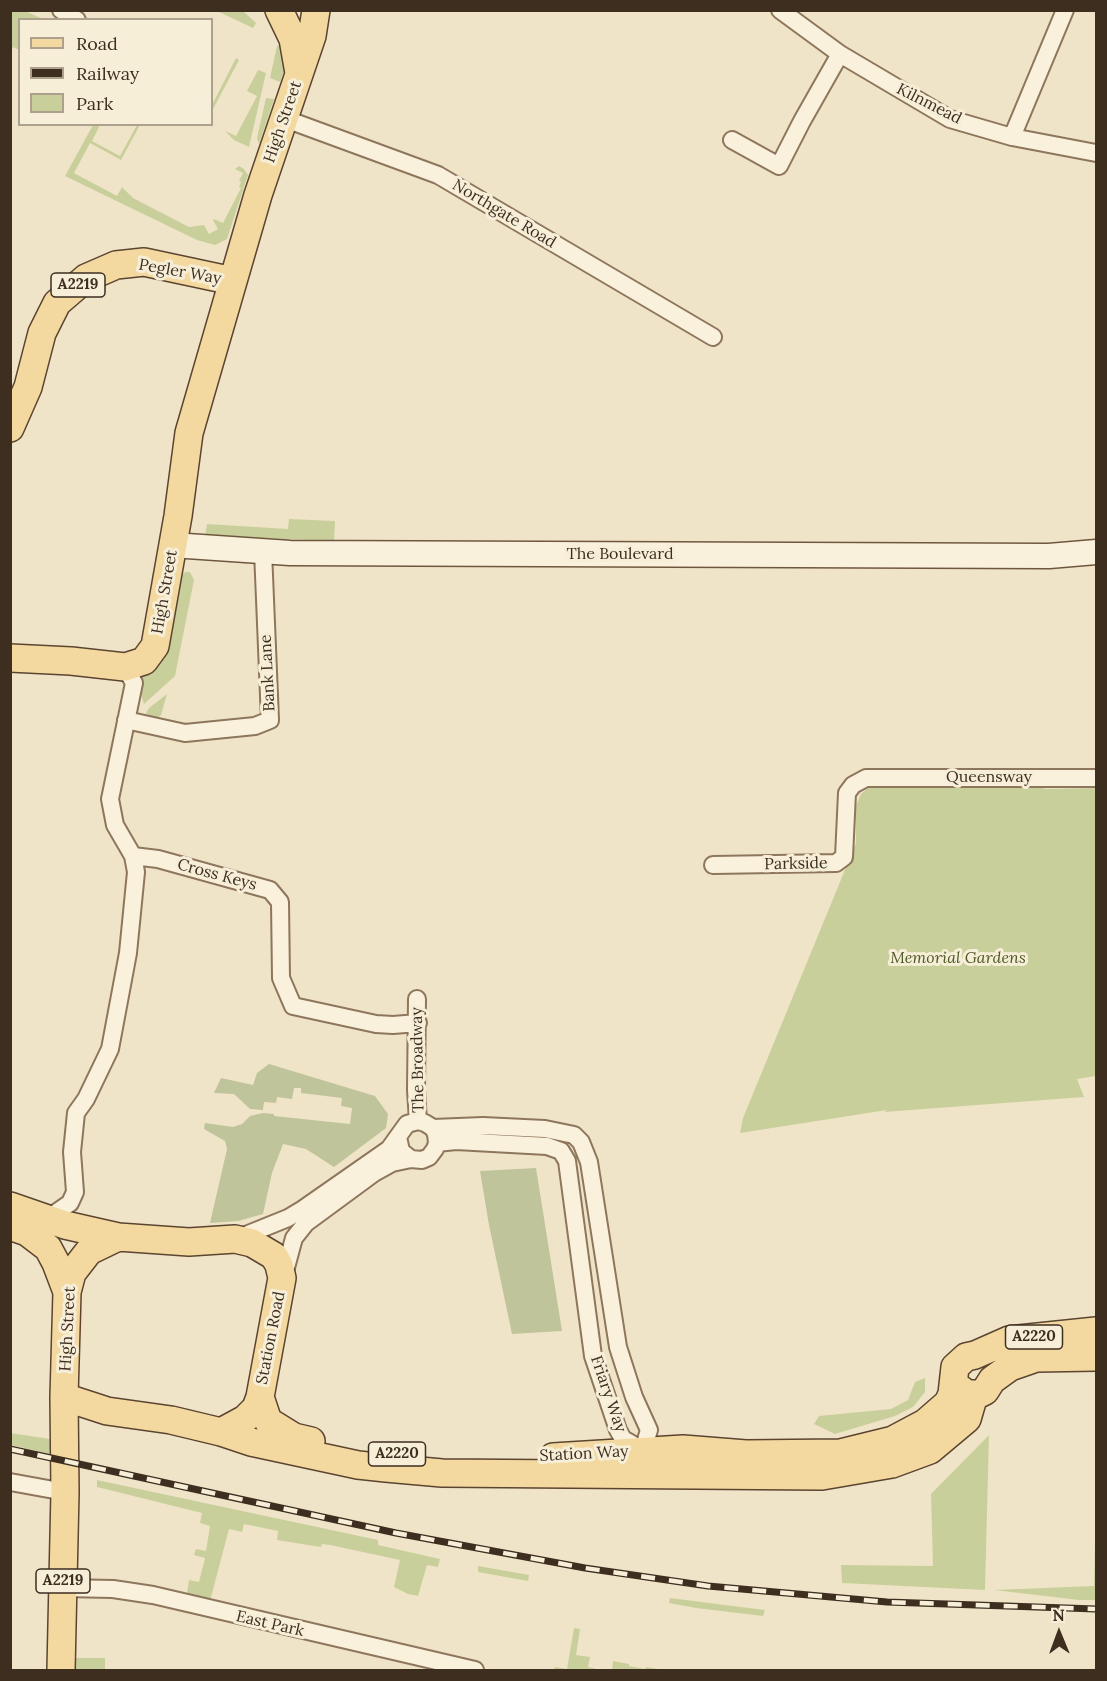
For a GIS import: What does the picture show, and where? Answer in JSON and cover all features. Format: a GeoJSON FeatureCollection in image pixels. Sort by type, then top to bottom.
{"type":"FeatureCollection","features":[{"type":"Feature","properties":{"kind":"main road","name":"High Street"},"geometry":{"type":"LineString","coordinates":[[279,10],[292,39],[299,74]]}},
{"type":"Feature","properties":{"kind":"main road"},"geometry":{"type":"LineString","coordinates":[[284,10],[300,10]]}},
{"type":"Feature","properties":{"kind":"main road","name":"High Street"},"geometry":{"type":"LineString","coordinates":[[125,667],[144,661],[155,646],[189,433],[283,118],[312,36],[316,10]]}},
{"type":"Feature","properties":{"kind":"main road","name":"Pegler Way"},"geometry":{"type":"LineString","coordinates":[[10,428],[28,387],[42,333],[57,303],[86,278],[116,265],[144,262],[233,282]]}},
{"type":"Feature","properties":{"kind":"main road"},"geometry":{"type":"LineString","coordinates":[[10,658],[125,667]]}},
{"type":"Feature","properties":{"kind":"main road","name":"A2219"},"geometry":{"type":"LineString","coordinates":[[10,1206],[47,1219],[118,1237],[189,1242],[235,1239],[252,1243],[274,1256],[282,1278]]}},
{"type":"Feature","properties":{"kind":"main road","name":"A2219"},"geometry":{"type":"LineString","coordinates":[[10,1226],[27,1232],[48,1248],[67,1292]]}},
{"type":"Feature","properties":{"kind":"main road","name":"High Street"},"geometry":{"type":"LineString","coordinates":[[66,1446],[64,1397],[67,1292],[72,1273],[89,1251],[118,1237]]}},
{"type":"Feature","properties":{"kind":"main road","name":"Station Road"},"geometry":{"type":"LineString","coordinates":[[260,1397],[282,1278]]}},
{"type":"Feature","properties":{"kind":"main road","name":"Station Way"},"geometry":{"type":"LineString","coordinates":[[64,1397],[106,1412],[171,1420],[251,1442],[358,1465],[442,1464],[621,1454],[643,1462],[683,1449],[746,1454],[840,1453],[893,1440],[925,1423],[948,1402],[952,1394],[973,1385],[955,1367],[960,1360],[1009,1340],[1096,1331]]}},
{"type":"Feature","properties":{"kind":"main road","name":"A2220"},"geometry":{"type":"LineString","coordinates":[[973,1385],[1036,1359],[1096,1357]]}},
{"type":"Feature","properties":{"kind":"main road"},"geometry":{"type":"LineString","coordinates":[[221,1432],[249,1416],[256,1408],[260,1397]]}},
{"type":"Feature","properties":{"kind":"main road","name":"Station Way"},"geometry":{"type":"LineString","coordinates":[[260,1397],[268,1421],[294,1437],[442,1464]]}},
{"type":"Feature","properties":{"kind":"main road"},"geometry":{"type":"LineString","coordinates":[[66,1446],[106,1412]]}},
{"type":"Feature","properties":{"kind":"main road","name":"A2219"},"geometry":{"type":"LineString","coordinates":[[61,1671],[66,1446]]}},
{"type":"Feature","properties":{"kind":"street"},"geometry":{"type":"LineString","coordinates":[[60,10],[74,18]]}},
{"type":"Feature","properties":{"kind":"street"},"geometry":{"type":"LineString","coordinates":[[1012,137],[1065,10]]}},
{"type":"Feature","properties":{"kind":"street","name":"Kilnmead"},"geometry":{"type":"LineString","coordinates":[[788,13],[840,54],[950,119],[1012,137],[1096,153]]}},
{"type":"Feature","properties":{"kind":"street"},"geometry":{"type":"LineString","coordinates":[[732,140],[779,166],[840,54]]}},
{"type":"Feature","properties":{"kind":"street","name":"Northgate Road"},"geometry":{"type":"LineString","coordinates":[[283,118],[438,175],[713,337]]}},
{"type":"Feature","properties":{"kind":"street","name":"The Boulevard"},"geometry":{"type":"LineString","coordinates":[[1068,554],[1096,537]]}},
{"type":"Feature","properties":{"kind":"street","name":"The Boulevard"},"geometry":{"type":"LineString","coordinates":[[172,545],[290,553],[1049,556],[1096,552]]}},
{"type":"Feature","properties":{"kind":"street","name":"Bank Lane"},"geometry":{"type":"LineString","coordinates":[[126,720],[185,733],[255,726],[270,720],[262,551]]}},
{"type":"Feature","properties":{"kind":"street"},"geometry":{"type":"LineString","coordinates":[[47,1219],[70,1203],[75,1192],[72,1152],[76,1113],[86,1100],[110,1049],[134,912],[136,872],[133,856],[115,825],[110,799],[134,683],[125,667]]}},
{"type":"Feature","properties":{"kind":"street","name":"Queensway"},"geometry":{"type":"LineString","coordinates":[[881,777],[1096,778]]}},
{"type":"Feature","properties":{"kind":"street","name":"Parkside"},"geometry":{"type":"LineString","coordinates":[[713,865],[836,863],[844,856],[847,793],[859,780],[881,777]]}},
{"type":"Feature","properties":{"kind":"street","name":"Cross Keys"},"geometry":{"type":"LineString","coordinates":[[133,856],[158,859],[270,890],[280,902],[281,978],[293,1006],[376,1024],[418,1023]]}},
{"type":"Feature","properties":{"kind":"street","name":"The Broadway"},"geometry":{"type":"LineString","coordinates":[[417,999],[417,1090],[429,1131]]}},
{"type":"Feature","properties":{"kind":"street"},"geometry":{"type":"LineString","coordinates":[[235,1239],[288,1218],[389,1149],[407,1124],[429,1131],[435,1149],[429,1157],[423,1160],[411,1159],[392,1163],[374,1173],[306,1223],[294,1238],[282,1278]]}},
{"type":"Feature","properties":{"kind":"street","name":"Friary Way"},"geometry":{"type":"LineString","coordinates":[[429,1131],[483,1126],[565,1131],[574,1135],[581,1142],[590,1162],[618,1347],[634,1397],[649,1430],[643,1462]]}},
{"type":"Feature","properties":{"kind":"street","name":"Friary Way"},"geometry":{"type":"LineString","coordinates":[[429,1131],[456,1141],[553,1147],[561,1151],[567,1161],[570,1175],[593,1356],[622,1439],[643,1462]]}},
{"type":"Feature","properties":{"kind":"street"},"geometry":{"type":"LineString","coordinates":[[398,1137],[401,1151],[411,1159]]}},
{"type":"Feature","properties":{"kind":"street"},"geometry":{"type":"LineString","coordinates":[[10,1482],[65,1492]]}},
{"type":"Feature","properties":{"kind":"street","name":"East Park"},"geometry":{"type":"LineString","coordinates":[[63,1588],[113,1589],[153,1595],[475,1671]]}},
{"type":"Feature","properties":{"kind":"green space"},"geometry":{"type":"Polygon","coordinates":[[[12,11],[25,11],[41,18],[18,18],[18,50],[13,47],[11,52],[10,14],[12,11]]]}},
{"type":"Feature","properties":{"kind":"green space"},"geometry":{"type":"Polygon","coordinates":[[[217,11],[243,11],[256,23],[253,28],[217,11]]]}},
{"type":"Feature","properties":{"kind":"green space"},"geometry":{"type":"Polygon","coordinates":[[[286,44],[287,62],[280,82],[270,78],[277,46],[286,44]]]}},
{"type":"Feature","properties":{"kind":"green space"},"geometry":{"type":"Polygon","coordinates":[[[236,58],[239,60],[213,109],[214,101],[236,58]]]}},
{"type":"Feature","properties":{"kind":"green space"},"geometry":{"type":"Polygon","coordinates":[[[258,70],[266,73],[249,147],[234,140],[225,131],[236,136],[257,96],[247,91],[258,70]]]}},
{"type":"Feature","properties":{"kind":"green space"},"geometry":{"type":"Polygon","coordinates":[[[266,98],[274,99],[259,144],[257,138],[266,98]]]}},
{"type":"Feature","properties":{"kind":"green space"},"geometry":{"type":"Polygon","coordinates":[[[92,126],[100,126],[92,141],[120,156],[136,126],[139,126],[121,160],[90,143],[74,173],[117,196],[122,187],[133,198],[189,227],[204,225],[209,234],[218,229],[214,219],[223,223],[241,188],[239,181],[243,173],[235,169],[239,166],[248,175],[227,239],[215,245],[197,240],[65,176],[92,126]]]}},
{"type":"Feature","properties":{"kind":"green space"},"geometry":{"type":"Polygon","coordinates":[[[289,519],[335,521],[334,541],[205,536],[207,524],[288,529],[289,519]]]}},
{"type":"Feature","properties":{"kind":"green space"},"geometry":{"type":"Polygon","coordinates":[[[190,572],[194,580],[175,676],[144,704],[140,691],[142,676],[175,577],[190,572]]]}},
{"type":"Feature","properties":{"kind":"green space"},"geometry":{"type":"Polygon","coordinates":[[[167,694],[161,715],[156,719],[150,718],[146,713],[149,708],[167,694]]]}},
{"type":"Feature","properties":{"kind":"green space","name":"Memorial Gardens"},"geometry":{"type":"Polygon","coordinates":[[[875,782],[978,786],[1040,784],[1045,789],[1096,788],[1096,1076],[1077,1079],[1084,1097],[884,1112],[887,1110],[740,1133],[743,1118],[856,843],[856,806],[861,794],[875,782]]]}},
{"type":"Feature","properties":{"kind":"green space"},"geometry":{"type":"Polygon","coordinates":[[[269,1064],[375,1096],[388,1114],[386,1128],[334,1167],[306,1149],[283,1144],[272,1173],[263,1214],[238,1221],[210,1223],[227,1149],[225,1141],[204,1129],[205,1123],[233,1127],[242,1124],[250,1116],[263,1113],[350,1124],[352,1108],[341,1106],[342,1098],[301,1093],[301,1088],[294,1088],[292,1099],[277,1097],[276,1103],[264,1102],[263,1110],[250,1109],[234,1094],[214,1093],[221,1078],[253,1085],[257,1073],[269,1064]]]}},
{"type":"Feature","properties":{"kind":"green space"},"geometry":{"type":"Polygon","coordinates":[[[536,1168],[562,1331],[512,1334],[480,1171],[536,1168]]]}},
{"type":"Feature","properties":{"kind":"green space"},"geometry":{"type":"Polygon","coordinates":[[[925,1378],[925,1392],[913,1407],[895,1416],[835,1434],[814,1424],[819,1416],[891,1409],[908,1400],[915,1382],[925,1378]]]}},
{"type":"Feature","properties":{"kind":"green space"},"geometry":{"type":"Polygon","coordinates":[[[10,1433],[50,1439],[50,1454],[11,1445],[10,1433]]]}},
{"type":"Feature","properties":{"kind":"green space"},"geometry":{"type":"Polygon","coordinates":[[[989,1435],[985,1590],[842,1583],[841,1565],[933,1566],[931,1494],[989,1435]]]}},
{"type":"Feature","properties":{"kind":"green space"},"geometry":{"type":"Polygon","coordinates":[[[97,1480],[378,1540],[378,1545],[440,1559],[438,1567],[427,1565],[418,1596],[394,1587],[400,1560],[330,1545],[322,1544],[321,1547],[277,1540],[278,1531],[244,1524],[242,1532],[229,1529],[210,1601],[187,1593],[189,1580],[199,1582],[205,1558],[194,1555],[196,1549],[206,1551],[210,1526],[200,1523],[202,1513],[97,1487],[97,1480]]]}},
{"type":"Feature","properties":{"kind":"green space"},"geometry":{"type":"Polygon","coordinates":[[[1096,1494],[1096,1600],[994,1590],[1094,1586],[1096,1494]]]}},
{"type":"Feature","properties":{"kind":"green space"},"geometry":{"type":"Polygon","coordinates":[[[478,1566],[529,1575],[528,1581],[478,1572],[478,1566]]]}},
{"type":"Feature","properties":{"kind":"green space"},"geometry":{"type":"Polygon","coordinates":[[[670,1598],[765,1610],[763,1616],[696,1608],[669,1603],[670,1598]]]}},
{"type":"Feature","properties":{"kind":"green space"},"geometry":{"type":"Polygon","coordinates":[[[574,1628],[580,1629],[576,1655],[590,1657],[588,1667],[597,1670],[554,1670],[555,1667],[567,1669],[574,1628]]]}},
{"type":"Feature","properties":{"kind":"green space"},"geometry":{"type":"Polygon","coordinates":[[[73,1658],[105,1658],[105,1670],[73,1670],[73,1658]]]}},
{"type":"Feature","properties":{"kind":"green space"},"geometry":{"type":"Polygon","coordinates":[[[613,1661],[645,1669],[646,1667],[665,1670],[612,1670],[613,1661]]]}},
{"type":"Feature","properties":{"kind":"railway"},"geometry":{"type":"LineString","coordinates":[[10,1449],[396,1533],[585,1568],[708,1586],[887,1602],[1096,1609]]}}]}
